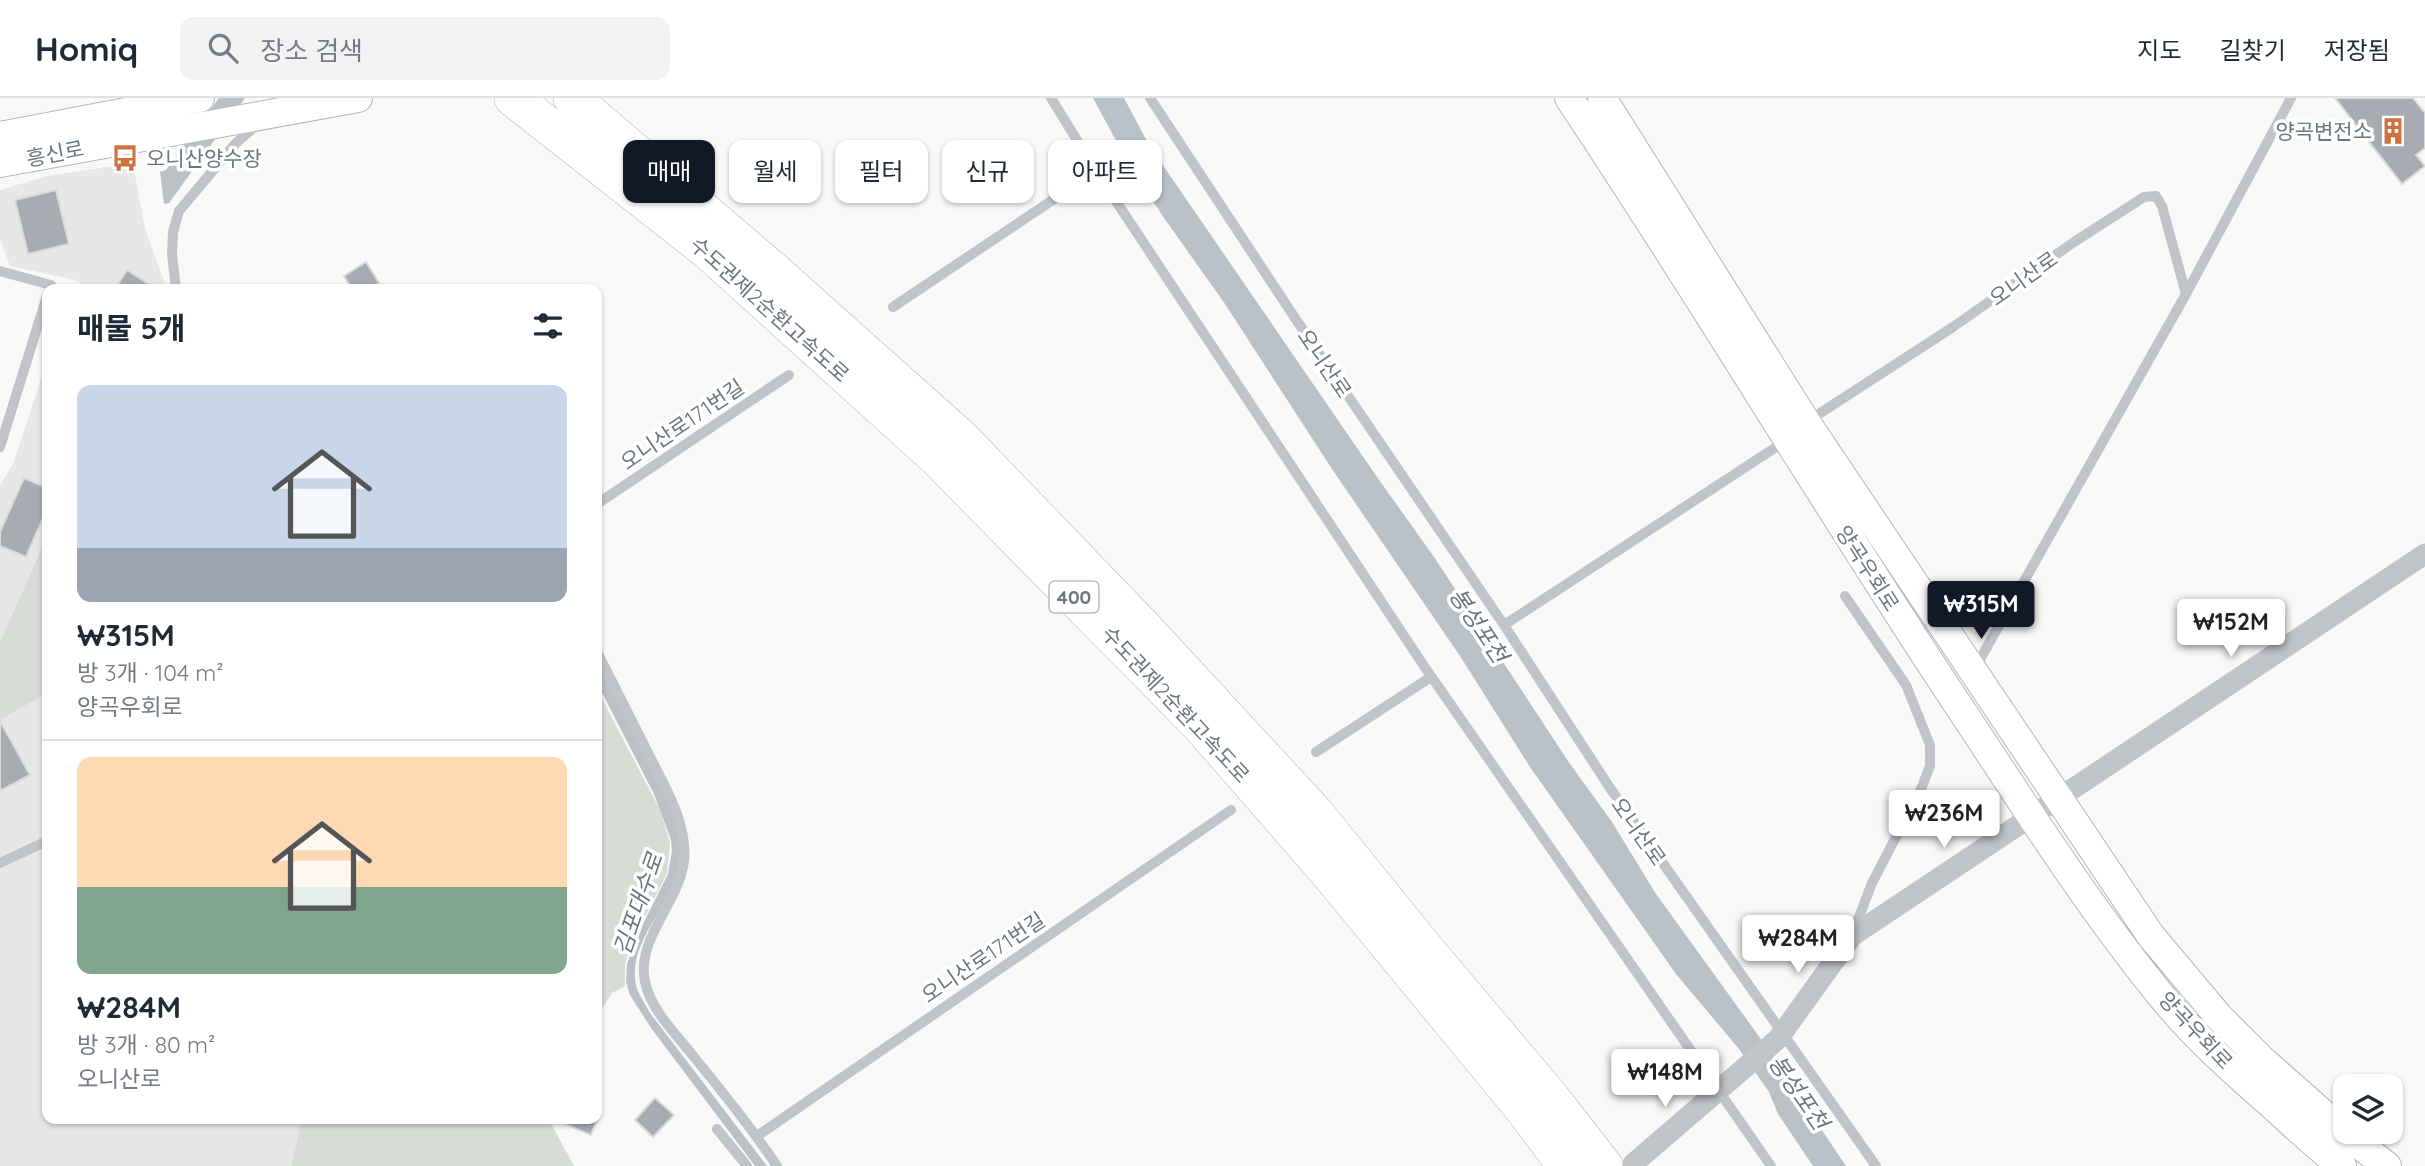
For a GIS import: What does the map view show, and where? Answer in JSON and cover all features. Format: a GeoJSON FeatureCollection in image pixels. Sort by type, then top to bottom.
{"type":"FeatureCollection","features":[{"type":"Feature","properties":{"kind":"highway","name":"수도권제2순환고속도로"},"geometry":{"type":"LineString","coordinates":[[577,102],[775,272],[961,438],[1146,630],[1315,813],[1422,945],[1560,1142]]}},
{"type":"Feature","properties":{"kind":"highway","name":"수도권제2순환고속도로"},"geometry":{"type":"LineString","coordinates":[[525,107],[708,251],[957,478],[1200,725],[1560,1142],[1619,1165]]}},
{"type":"Feature","properties":{"kind":"main road","name":"흥신로"},"geometry":{"type":"LineString","coordinates":[[0,163],[177,130],[263,110],[358,98]]}},
{"type":"Feature","properties":{"kind":"main road","name":"양곡우회로"},"geometry":{"type":"LineString","coordinates":[[1569,98],[1796,431],[1973,673],[2151,936],[2219,1017],[2302,1097],[2387,1166]]}},
{"type":"Feature","properties":{"kind":"main road","name":"양곡우회로"},"geometry":{"type":"LineString","coordinates":[[1602,98],[1796,431],[1893,608],[2032,817],[2112,931],[2164,999],[2241,1078],[2342,1166]]}},
{"type":"Feature","properties":{"kind":"main road","name":"흥신로"},"geometry":{"type":"LineString","coordinates":[[0,136],[193,99]]}},
{"type":"Feature","properties":{"kind":"street"},"geometry":{"type":"LineString","coordinates":[[1619,1165],[1721,1088],[1781,1035],[1852,936],[2425,554]]}},
{"type":"Feature","properties":{"kind":"lane"},"geometry":{"type":"LineString","coordinates":[[1051,98],[1077,140]]}},
{"type":"Feature","properties":{"kind":"lane","name":"오니산로"},"geometry":{"type":"LineString","coordinates":[[1150,98],[1295,318],[1504,625],[1610,788],[1781,1035],[1876,1166]]}},
{"type":"Feature","properties":{"kind":"lane"},"geometry":{"type":"LineString","coordinates":[[1973,673],[2186,294],[2291,98]]}},
{"type":"Feature","properties":{"kind":"lane"},"geometry":{"type":"LineString","coordinates":[[175,284],[173,232],[179,211],[263,110]]}},
{"type":"Feature","properties":{"kind":"lane","name":"오니산로"},"geometry":{"type":"LineString","coordinates":[[1504,625],[2144,197],[2156,195],[2162,206],[2186,294]]}},
{"type":"Feature","properties":{"kind":"lane"},"geometry":{"type":"LineString","coordinates":[[893,307],[1048,203]]}},
{"type":"Feature","properties":{"kind":"lane"},"geometry":{"type":"LineString","coordinates":[[1117,203],[1431,677],[1721,1088],[1771,1166]]}},
{"type":"Feature","properties":{"kind":"lane"},"geometry":{"type":"LineString","coordinates":[[0,271],[42,287]]}},
{"type":"Feature","properties":{"kind":"lane"},"geometry":{"type":"LineString","coordinates":[[0,447],[42,312]]}},
{"type":"Feature","properties":{"kind":"lane","name":"오니산로171번길"},"geometry":{"type":"LineString","coordinates":[[602,501],[789,375]]}},
{"type":"Feature","properties":{"kind":"lane"},"geometry":{"type":"LineString","coordinates":[[1845,596],[1906,685],[1930,745],[1930,766],[1921,789],[1872,883],[1852,936]]}},
{"type":"Feature","properties":{"kind":"lane"},"geometry":{"type":"LineString","coordinates":[[602,662],[666,789],[680,821],[684,839],[682,874],[645,954],[643,972],[646,985],[661,1015],[757,1136],[777,1166]]}},
{"type":"Feature","properties":{"kind":"lane"},"geometry":{"type":"LineString","coordinates":[[1316,752],[1431,677]]}},
{"type":"Feature","properties":{"kind":"lane","name":"오니산로171번길"},"geometry":{"type":"LineString","coordinates":[[757,1136],[1231,810]]}},
{"type":"Feature","properties":{"kind":"lane"},"geometry":{"type":"LineString","coordinates":[[0,863],[42,843]]}},
{"type":"Feature","properties":{"kind":"lane"},"geometry":{"type":"LineString","coordinates":[[718,1129],[747,1166]]}},
{"type":"Feature","properties":{"kind":"shaded area"},"geometry":{"type":"Polygon","coordinates":[[[219,98],[245,98],[169,203],[164,204],[160,172],[166,170],[219,98]]]}},
{"type":"Feature","properties":{"kind":"shaded area"},"geometry":{"type":"Polygon","coordinates":[[[1093,98],[1124,98],[1146,140],[1116,140],[1093,98]]]}},
{"type":"Feature","properties":{"kind":"shaded area","name":"오니산양수장"},"geometry":{"type":"Polygon","coordinates":[[[133,163],[145,229],[165,284],[82,284],[75,280],[10,266],[0,239],[0,190],[47,176],[133,163]]]}},
{"type":"Feature","properties":{"kind":"shaded area"},"geometry":{"type":"Polygon","coordinates":[[[1162,164],[1434,557],[1570,764],[1612,822],[1656,894],[1758,1035],[1846,1166],[1813,1166],[1778,1114],[1769,1092],[1739,1049],[1676,974],[1530,767],[1460,656],[1332,469],[1225,304],[1154,203],[1162,203],[1162,164]]]}},
{"type":"Feature","properties":{"kind":"shaded area"},"geometry":{"type":"Polygon","coordinates":[[[42,376],[42,547],[0,642],[0,485],[13,464],[42,376]]]}},
{"type":"Feature","properties":{"kind":"shaded area"},"geometry":{"type":"Polygon","coordinates":[[[42,547],[42,696],[0,720],[0,642],[42,547]]]}},
{"type":"Feature","properties":{"kind":"shaded area"},"geometry":{"type":"Polygon","coordinates":[[[602,672],[666,797],[679,838],[680,856],[675,881],[637,957],[637,989],[650,1013],[767,1166],[755,1166],[651,1028],[630,995],[626,982],[627,964],[638,934],[668,874],[672,851],[671,840],[654,794],[602,693],[602,672]]]}},
{"type":"Feature","properties":{"kind":"shaded area"},"geometry":{"type":"Polygon","coordinates":[[[42,696],[42,1124],[301,1124],[291,1166],[0,1166],[0,720],[42,696]]]}},
{"type":"Feature","properties":{"kind":"shaded area"},"geometry":{"type":"Polygon","coordinates":[[[602,699],[660,810],[670,842],[667,873],[629,950],[625,965],[625,986],[612,993],[602,1008],[602,699]]]}},
{"type":"Feature","properties":{"kind":"shaded area"},"geometry":{"type":"Polygon","coordinates":[[[301,1124],[551,1124],[574,1166],[291,1166],[301,1124]]]}},
{"type":"Feature","properties":{"kind":"building","name":"양곡변전소"},"geometry":{"type":"Polygon","coordinates":[[[2335,98],[2413,98],[2425,113],[2425,148],[2416,155],[2425,166],[2402,184],[2335,98]]]}},
{"type":"Feature","properties":{"kind":"building"},"geometry":{"type":"Polygon","coordinates":[[[56,190],[69,244],[28,254],[15,200],[56,190]]]}},
{"type":"Feature","properties":{"kind":"building"},"geometry":{"type":"Polygon","coordinates":[[[366,262],[379,283],[349,284],[344,276],[366,262]]]}},
{"type":"Feature","properties":{"kind":"building"},"geometry":{"type":"Polygon","coordinates":[[[127,270],[148,284],[118,284],[127,270]]]}},
{"type":"Feature","properties":{"kind":"building"},"geometry":{"type":"Polygon","coordinates":[[[24,478],[42,486],[42,520],[26,557],[0,546],[0,532],[24,478]]]}},
{"type":"Feature","properties":{"kind":"building"},"geometry":{"type":"Polygon","coordinates":[[[0,721],[30,775],[0,791],[0,721]]]}},
{"type":"Feature","properties":{"kind":"building"},"geometry":{"type":"Polygon","coordinates":[[[655,1098],[674,1115],[653,1137],[635,1120],[655,1098]]]}},
{"type":"Feature","properties":{"kind":"building"},"geometry":{"type":"Polygon","coordinates":[[[565,1124],[596,1124],[591,1135],[565,1124]]]}},
{"type":"Feature","properties":{"kind":"place","name":"양곡변전소"},"geometry":{"type":"Point","coordinates":[2393,131]}},
{"type":"Feature","properties":{"kind":"place","name":"오니산양수장"},"geometry":{"type":"Point","coordinates":[125,158]}},
{"type":"Feature","properties":{"kind":"water label","name":"봉성포천"},"geometry":{"type":"Point","coordinates":[1479,625]}},
{"type":"Feature","properties":{"kind":"water label","name":"김포대수로"},"geometry":{"type":"Point","coordinates":[638,904]}},
{"type":"Feature","properties":{"kind":"water label","name":"봉성포천"},"geometry":{"type":"Point","coordinates":[1799,1092]}}]}
